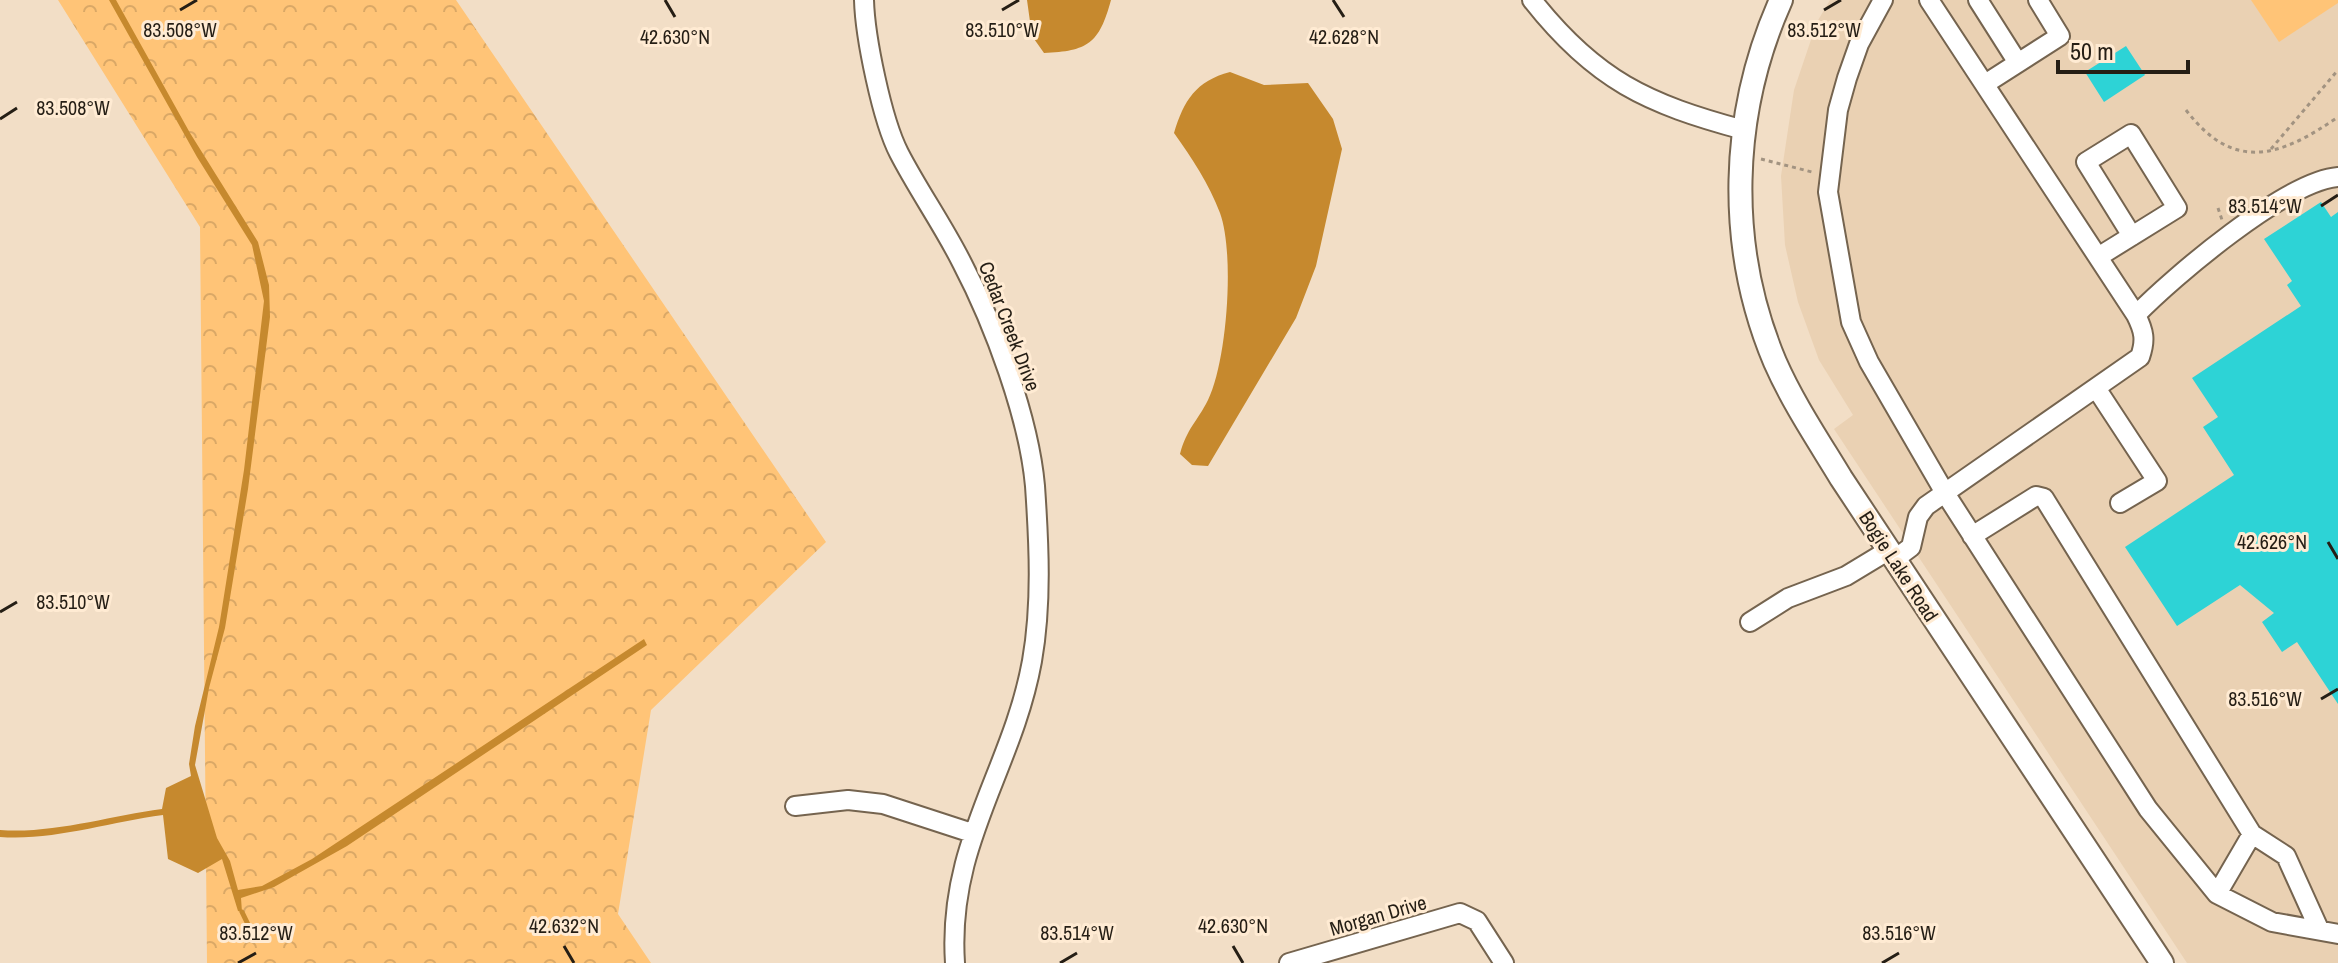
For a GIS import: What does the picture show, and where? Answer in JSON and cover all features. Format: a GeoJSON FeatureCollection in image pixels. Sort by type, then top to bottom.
{"type":"FeatureCollection","features":[{"type":"Feature","properties":{"kind":"main road","name":"Bogie Lake Road"},"geometry":{"type":"LineString","coordinates":[[1781,0],[1759,58],[1741,154],[1745,251],[1756,307],[1769,347],[1802,415],[2162,963]]}},
{"type":"Feature","properties":{"kind":"street","name":"Cedar Creek Drive"},"geometry":{"type":"LineString","coordinates":[[864,0],[865,33],[897,150],[969,278],[1014,390],[1034,482],[1039,584],[1032,662],[1005,752],[961,868],[953,930],[955,963]]}},
{"type":"Feature","properties":{"kind":"street"},"geometry":{"type":"LineString","coordinates":[[1532,0],[1562,38],[1606,76],[1662,104],[1744,130]]}},
{"type":"Feature","properties":{"kind":"street"},"geometry":{"type":"LineString","coordinates":[[1883,0],[1859,44],[1847,78],[1838,110],[1829,176],[1831,218],[1851,322],[1869,362],[1945,493],[2148,809],[2217,894],[2272,922],[2338,934]]}},
{"type":"Feature","properties":{"kind":"street"},"geometry":{"type":"LineString","coordinates":[[1750,622],[1788,598],[1911,547],[1918,517],[1926,506],[2140,357],[2144,332],[2136,315],[1929,0]]}},
{"type":"Feature","properties":{"kind":"street"},"geometry":{"type":"LineString","coordinates":[[1978,0],[2018,63]]}},
{"type":"Feature","properties":{"kind":"street"},"geometry":{"type":"LineString","coordinates":[[1985,84],[2060,36],[2038,0]]}},
{"type":"Feature","properties":{"kind":"street"},"geometry":{"type":"LineString","coordinates":[[2098,257],[2132,236],[2177,208],[2131,134],[2086,162],[2132,236]]}},
{"type":"Feature","properties":{"kind":"street"},"geometry":{"type":"LineString","coordinates":[[2136,315],[2173,276],[2296,190],[2338,177]]}},
{"type":"Feature","properties":{"kind":"street"},"geometry":{"type":"LineString","coordinates":[[2096,388],[2157,481],[2120,503]]}},
{"type":"Feature","properties":{"kind":"street"},"geometry":{"type":"LineString","coordinates":[[1972,536],[2036,496],[2044,498],[2252,834],[2286,856],[2319,929]]}},
{"type":"Feature","properties":{"kind":"street"},"geometry":{"type":"LineString","coordinates":[[795,806],[848,800],[883,804],[972,833]]}},
{"type":"Feature","properties":{"kind":"street"},"geometry":{"type":"LineString","coordinates":[[2217,894],[2252,834]]}},
{"type":"Feature","properties":{"kind":"street","name":"Morgan Drive"},"geometry":{"type":"LineString","coordinates":[[1289,963],[1460,913],[1477,921],[1504,963]]}},
{"type":"Feature","properties":{"kind":"path"},"geometry":{"type":"LineString","coordinates":[[2271,149],[2338,70]]}},
{"type":"Feature","properties":{"kind":"path"},"geometry":{"type":"LineString","coordinates":[[2186,110],[2208,137],[2225,147],[2248,152],[2299,140],[2338,117]]}},
{"type":"Feature","properties":{"kind":"path"},"geometry":{"type":"LineString","coordinates":[[1741,154],[1829,176]]}},
{"type":"Feature","properties":{"kind":"shaded area"},"geometry":{"type":"Polygon","coordinates":[[[109,0],[116,0],[190,133],[258,242],[269,285],[270,317],[248,489],[225,628],[209,688],[195,765],[217,838],[230,861],[238,890],[262,886],[312,859],[644,639],[647,645],[347,846],[274,887],[241,898],[242,912],[238,911],[222,859],[198,873],[168,859],[163,815],[61,834],[0,837],[0,830],[61,827],[162,809],[166,788],[191,776],[189,764],[195,726],[219,627],[244,470],[264,301],[252,245],[197,157],[109,0]]]}},
{"type":"Feature","properties":{"kind":"shaded area"},"geometry":{"type":"Polygon","coordinates":[[[1027,0],[1111,0],[1102,27],[1090,42],[1071,50],[1044,53],[1032,36],[1027,0]]]}},
{"type":"Feature","properties":{"kind":"shaded area"},"geometry":{"type":"Polygon","coordinates":[[[1830,0],[2338,0],[2338,963],[2187,963],[1834,429],[1853,415],[1819,360],[1798,302],[1785,245],[1781,176],[1794,90],[1817,22],[1830,0]]]}},
{"type":"Feature","properties":{"kind":"shaded area"},"geometry":{"type":"Polygon","coordinates":[[[1230,72],[1264,85],[1308,83],[1333,119],[1342,149],[1316,266],[1296,318],[1208,466],[1192,465],[1180,454],[1215,382],[1227,307],[1227,254],[1225,231],[1216,202],[1174,133],[1182,111],[1193,94],[1208,81],[1230,72]]]}},
{"type":"Feature","properties":{"kind":"green space"},"geometry":{"type":"Polygon","coordinates":[[[58,0],[456,0],[826,542],[651,710],[618,914],[651,963],[207,963],[200,227],[58,0]]]}},
{"type":"Feature","properties":{"kind":"green space"},"geometry":{"type":"Polygon","coordinates":[[[2251,0],[2338,0],[2338,3],[2279,42],[2251,0]]]}},
{"type":"Feature","properties":{"kind":"building"},"geometry":{"type":"Polygon","coordinates":[[[2126,46],[2145,75],[2104,102],[2085,72],[2126,46]]]}},
{"type":"Feature","properties":{"kind":"building"},"geometry":{"type":"Polygon","coordinates":[[[2321,202],[2331,217],[2338,212],[2338,704],[2297,642],[2282,652],[2262,622],[2274,613],[2240,585],[2177,626],[2125,547],[2234,475],[2203,427],[2218,417],[2192,378],[2301,306],[2287,285],[2292,281],[2264,239],[2321,202]]]}},
{"type":"Feature","properties":{"kind":"waterway"},"geometry":{"type":"LineString","coordinates":[[242,912],[255,939]]}}]}
